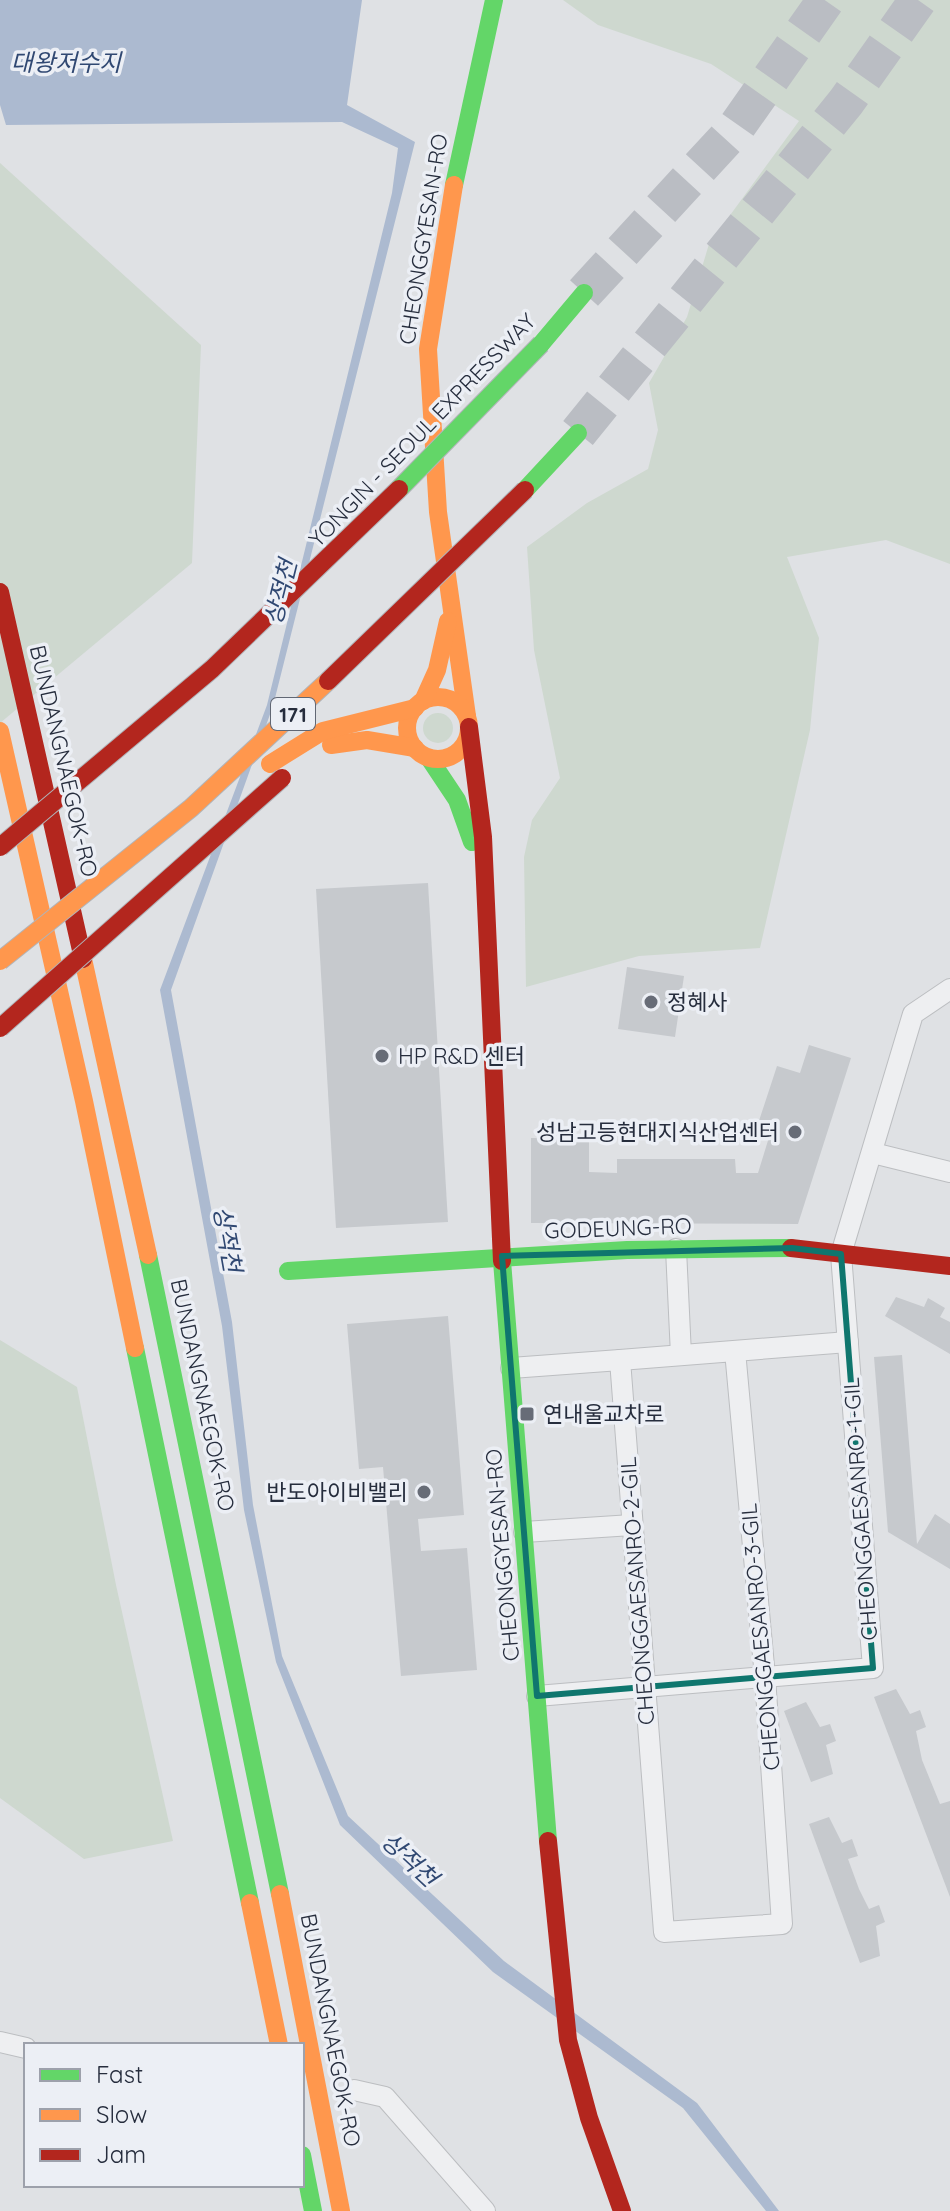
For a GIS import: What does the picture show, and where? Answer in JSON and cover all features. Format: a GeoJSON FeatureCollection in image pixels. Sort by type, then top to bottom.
{"type":"FeatureCollection","features":[{"type":"Feature","properties":{"kind":"main road","name":"CHEONGGYESAN-RO"},"geometry":{"type":"LineString","coordinates":[[494,0],[466,119],[438,270],[428,349],[435,483],[483,837],[502,1256],[556,1940],[568,2040],[589,2118],[622,2211]]}},
{"type":"Feature","properties":{"kind":"main road","name":"YONGIN - SEOUL EXPRESSWAY"},"geometry":{"type":"LineString","coordinates":[[0,847],[71,793],[238,646],[334,556],[541,344],[584,293]]}},
{"type":"Feature","properties":{"kind":"main road","name":"171"},"geometry":{"type":"LineString","coordinates":[[0,961],[191,808],[395,619],[578,433]]}},
{"type":"Feature","properties":{"kind":"main road","name":"CHEONGGYESAN-RO"},"geometry":{"type":"LineString","coordinates":[[419,704],[442,651],[450,583]]}},
{"type":"Feature","properties":{"kind":"main road","name":"BUNDANGNAEGOK-RO"},"geometry":{"type":"LineString","coordinates":[[0,592],[96,1006],[188,1433],[341,2211]]}},
{"type":"Feature","properties":{"kind":"main road"},"geometry":{"type":"LineString","coordinates":[[0,1028],[276,771],[307,736],[327,727],[443,697],[461,707],[468,721],[468,737],[457,753],[439,759],[386,741],[345,740],[276,771],[97,919],[37,964]]}},
{"type":"Feature","properties":{"kind":"main road"},"geometry":{"type":"LineString","coordinates":[[419,704],[407,728],[422,753]]}},
{"type":"Feature","properties":{"kind":"main road"},"geometry":{"type":"LineString","coordinates":[[0,731],[84,1101],[279,2043]]}},
{"type":"Feature","properties":{"kind":"main road","name":"CHEONGGYESAN-RO"},"geometry":{"type":"LineString","coordinates":[[422,753],[457,800],[484,887]]}},
{"type":"Feature","properties":{"kind":"main road","name":"GODEUNG-RO"},"geometry":{"type":"LineString","coordinates":[[288,1271],[502,1256],[792,1248],[950,1266]]}},
{"type":"Feature","properties":{"kind":"main road"},"geometry":{"type":"LineString","coordinates":[[304,2165],[313,2211]]}},
{"type":"Feature","properties":{"kind":"street"},"geometry":{"type":"LineString","coordinates":[[841,1254],[913,1014],[950,989]]}},
{"type":"Feature","properties":{"kind":"street"},"geometry":{"type":"LineString","coordinates":[[873,1153],[950,1172]]}},
{"type":"Feature","properties":{"kind":"street"},"geometry":{"type":"LineString","coordinates":[[676,1249],[681,1355]]}},
{"type":"Feature","properties":{"kind":"street","name":"CHEONGGAESANRO-1-GIL"},"geometry":{"type":"LineString","coordinates":[[537,1696],[873,1668],[841,1254]]}},
{"type":"Feature","properties":{"kind":"street"},"geometry":{"type":"LineString","coordinates":[[511,1368],[848,1342]]}},
{"type":"Feature","properties":{"kind":"street","name":"CHEONGGAESANRO-3-GIL"},"geometry":{"type":"LineString","coordinates":[[735,1351],[765,1677],[782,1924]]}},
{"type":"Feature","properties":{"kind":"street","name":"CHEONGGAESANRO-2-GIL"},"geometry":{"type":"LineString","coordinates":[[620,1360],[664,1932],[782,1924]]}},
{"type":"Feature","properties":{"kind":"street"},"geometry":{"type":"LineString","coordinates":[[524,1532],[632,1525]]}},
{"type":"Feature","properties":{"kind":"street"},"geometry":{"type":"LineString","coordinates":[[0,2042],[24,2048]]}},
{"type":"Feature","properties":{"kind":"street"},"geometry":{"type":"LineString","coordinates":[[354,2090],[385,2097],[485,2211]]}},
{"type":"Feature","properties":{"kind":"highlighted area"},"geometry":{"type":"Polygon","coordinates":[[[792,1248],[841,1254],[873,1668],[537,1696],[502,1256],[792,1248]]]}},
{"type":"Feature","properties":{"kind":"shaded area"},"geometry":{"type":"Polygon","coordinates":[[[563,0],[950,0],[950,564],[886,540],[787,557],[819,638],[810,730],[760,948],[639,956],[526,987],[524,857],[532,820],[560,778],[534,650],[527,547],[587,503],[648,469],[658,430],[649,383],[687,317],[709,244],[799,121],[711,64],[598,25],[563,0]]]}},
{"type":"Feature","properties":{"kind":"shaded area"},"geometry":{"type":"Polygon","coordinates":[[[0,163],[201,345],[192,563],[0,723],[0,163]]]}},
{"type":"Feature","properties":{"kind":"shaded area"},"geometry":{"type":"Polygon","coordinates":[[[438,713],[449,717],[453,728],[449,739],[438,743],[427,739],[423,728],[427,717],[438,713]]]}},
{"type":"Feature","properties":{"kind":"shaded area"},"geometry":{"type":"Polygon","coordinates":[[[0,1340],[77,1387],[116,1585],[173,1841],[84,1859],[0,1798],[0,1340]]]}},
{"type":"Feature","properties":{"kind":"water","name":"대왕저수지"},"geometry":{"type":"Polygon","coordinates":[[[0,0],[362,0],[347,105],[415,142],[273,706],[171,990],[232,1322],[253,1505],[282,1656],[348,1816],[504,1961],[697,2103],[779,2211],[766,2211],[683,2108],[493,1972],[340,1825],[276,1662],[244,1510],[222,1326],[160,990],[267,705],[392,193],[398,148],[342,122],[6,125],[0,105],[0,0]]]}},
{"type":"Feature","properties":{"kind":"building","name":"HP R&D 센터"},"geometry":{"type":"Polygon","coordinates":[[[428,883],[448,1222],[336,1228],[316,889],[428,883]]]}},
{"type":"Feature","properties":{"kind":"building","name":"정혜사"},"geometry":{"type":"Polygon","coordinates":[[[627,967],[684,976],[675,1037],[618,1029],[627,967]]]}},
{"type":"Feature","properties":{"kind":"building","name":"성남고등현대지식산업센터"},"geometry":{"type":"Polygon","coordinates":[[[809,1045],[851,1058],[798,1224],[531,1223],[531,1138],[589,1138],[589,1172],[617,1173],[617,1159],[735,1159],[736,1173],[758,1173],[770,1134],[756,1130],[777,1066],[800,1073],[809,1045]]]}},
{"type":"Feature","properties":{"kind":"building"},"geometry":{"type":"Polygon","coordinates":[[[896,1297],[924,1307],[928,1298],[945,1308],[940,1317],[950,1322],[950,1354],[885,1316],[896,1297]]]}},
{"type":"Feature","properties":{"kind":"building","name":"반도아이비밸리"},"geometry":{"type":"Polygon","coordinates":[[[448,1316],[464,1515],[418,1519],[421,1551],[467,1548],[477,1670],[401,1676],[383,1467],[359,1469],[347,1324],[448,1316]]]}},
{"type":"Feature","properties":{"kind":"building"},"geometry":{"type":"Polygon","coordinates":[[[902,1355],[917,1544],[935,1514],[950,1524],[950,1569],[888,1532],[874,1357],[902,1355]]]}},
{"type":"Feature","properties":{"kind":"building"},"geometry":{"type":"Polygon","coordinates":[[[896,1689],[910,1714],[920,1710],[926,1727],[916,1731],[922,1760],[940,1804],[950,1801],[950,1897],[874,1697],[896,1689]]]}},
{"type":"Feature","properties":{"kind":"building"},"geometry":{"type":"Polygon","coordinates":[[[806,1702],[820,1727],[830,1724],[836,1741],[826,1745],[833,1774],[811,1782],[784,1711],[806,1702]]]}},
{"type":"Feature","properties":{"kind":"building"},"geometry":{"type":"Polygon","coordinates":[[[829,1817],[842,1843],[852,1839],[858,1856],[848,1859],[859,1889],[869,1909],[879,1905],[885,1922],[876,1926],[880,1956],[860,1963],[809,1824],[829,1817]]]}},
{"type":"Feature","properties":{"kind":"tunnel"},"geometry":{"type":"LineString","coordinates":[[584,293],[735,129],[826,0]]}},
{"type":"Feature","properties":{"kind":"tunnel"},"geometry":{"type":"LineString","coordinates":[[578,433],[846,102],[918,0]]}},
{"type":"Feature","properties":{"kind":"traffic: fast"},"geometry":{"type":"LineString","coordinates":[[454,185],[494,0]]}},
{"type":"Feature","properties":{"kind":"traffic: fast"},"geometry":{"type":"LineString","coordinates":[[541,344],[584,293]]}},
{"type":"Feature","properties":{"kind":"traffic: fast"},"geometry":{"type":"LineString","coordinates":[[399,489],[541,344]]}},
{"type":"Feature","properties":{"kind":"traffic: fast"},"geometry":{"type":"LineString","coordinates":[[525,490],[578,433]]}},
{"type":"Feature","properties":{"kind":"traffic: fast"},"geometry":{"type":"LineString","coordinates":[[429,758],[457,800],[472,842]]}},
{"type":"Feature","properties":{"kind":"traffic: fast"},"geometry":{"type":"LineString","coordinates":[[288,1271],[627,1250],[791,1248]]}},
{"type":"Feature","properties":{"kind":"traffic: fast"},"geometry":{"type":"LineString","coordinates":[[148,1255],[280,1894]]}},
{"type":"Feature","properties":{"kind":"traffic: fast"},"geometry":{"type":"LineString","coordinates":[[502,1261],[548,1841]]}},
{"type":"Feature","properties":{"kind":"traffic: fast"},"geometry":{"type":"LineString","coordinates":[[135,1348],[250,1903]]}},
{"type":"Feature","properties":{"kind":"traffic: fast"},"geometry":{"type":"LineString","coordinates":[[304,2165],[313,2211]]}},
{"type":"Feature","properties":{"kind":"traffic: slow"},"geometry":{"type":"LineString","coordinates":[[454,185],[428,349],[438,512],[467,716]]}},
{"type":"Feature","properties":{"kind":"traffic: slow"},"geometry":{"type":"LineString","coordinates":[[423,701],[437,670],[448,621]]}},
{"type":"Feature","properties":{"kind":"traffic: slow"},"geometry":{"type":"LineString","coordinates":[[0,961],[191,808],[328,681]]}},
{"type":"Feature","properties":{"kind":"traffic: slow"},"geometry":{"type":"LineString","coordinates":[[438,697],[450,699],[460,706],[467,716],[469,728],[467,740],[460,750],[450,757],[438,759],[426,757],[416,750],[409,740],[407,728],[409,716],[416,706],[426,699],[438,697]]}},
{"type":"Feature","properties":{"kind":"traffic: slow"},"geometry":{"type":"LineString","coordinates":[[270,764],[323,731],[415,708]]}},
{"type":"Feature","properties":{"kind":"traffic: slow"},"geometry":{"type":"LineString","coordinates":[[0,731],[84,1101],[135,1348]]}},
{"type":"Feature","properties":{"kind":"traffic: slow"},"geometry":{"type":"LineString","coordinates":[[331,745],[367,740],[415,748]]}},
{"type":"Feature","properties":{"kind":"traffic: slow"},"geometry":{"type":"LineString","coordinates":[[83,959],[148,1255]]}},
{"type":"Feature","properties":{"kind":"traffic: slow"},"geometry":{"type":"LineString","coordinates":[[280,1894],[341,2211]]}},
{"type":"Feature","properties":{"kind":"traffic: slow"},"geometry":{"type":"LineString","coordinates":[[250,1903],[279,2043]]}},
{"type":"Feature","properties":{"kind":"traffic: jam"},"geometry":{"type":"LineString","coordinates":[[0,847],[212,669],[399,489]]}},
{"type":"Feature","properties":{"kind":"traffic: jam"},"geometry":{"type":"LineString","coordinates":[[328,681],[525,490]]}},
{"type":"Feature","properties":{"kind":"traffic: jam"},"geometry":{"type":"LineString","coordinates":[[0,592],[83,959]]}},
{"type":"Feature","properties":{"kind":"traffic: jam"},"geometry":{"type":"LineString","coordinates":[[469,727],[483,837],[502,1261]]}},
{"type":"Feature","properties":{"kind":"traffic: jam"},"geometry":{"type":"LineString","coordinates":[[0,1028],[282,778]]}},
{"type":"Feature","properties":{"kind":"traffic: jam"},"geometry":{"type":"LineString","coordinates":[[791,1248],[950,1266]]}},
{"type":"Feature","properties":{"kind":"traffic: jam"},"geometry":{"type":"LineString","coordinates":[[548,1841],[568,2040],[589,2118],[622,2211]]}},
{"type":"Feature","properties":{"kind":"place","name":"정혜사"},"geometry":{"type":"Point","coordinates":[651,1002]}},
{"type":"Feature","properties":{"kind":"place","name":"HP R&D 센터"},"geometry":{"type":"Point","coordinates":[382,1056]}},
{"type":"Feature","properties":{"kind":"place","name":"성남고등현대지식산업센터"},"geometry":{"type":"Point","coordinates":[795,1132]}},
{"type":"Feature","properties":{"kind":"place","name":"연내울교차로"},"geometry":{"type":"Point","coordinates":[527,1414]}},
{"type":"Feature","properties":{"kind":"place","name":"반도아이비밸리"},"geometry":{"type":"Point","coordinates":[424,1492]}},
{"type":"Feature","properties":{"kind":"water label","name":"상적천"},"geometry":{"type":"Point","coordinates":[280,592]}},
{"type":"Feature","properties":{"kind":"water label","name":"상적천"},"geometry":{"type":"Point","coordinates":[228,1239]}},
{"type":"Feature","properties":{"kind":"water label","name":"상적천"},"geometry":{"type":"Point","coordinates":[410,1859]}}]}
